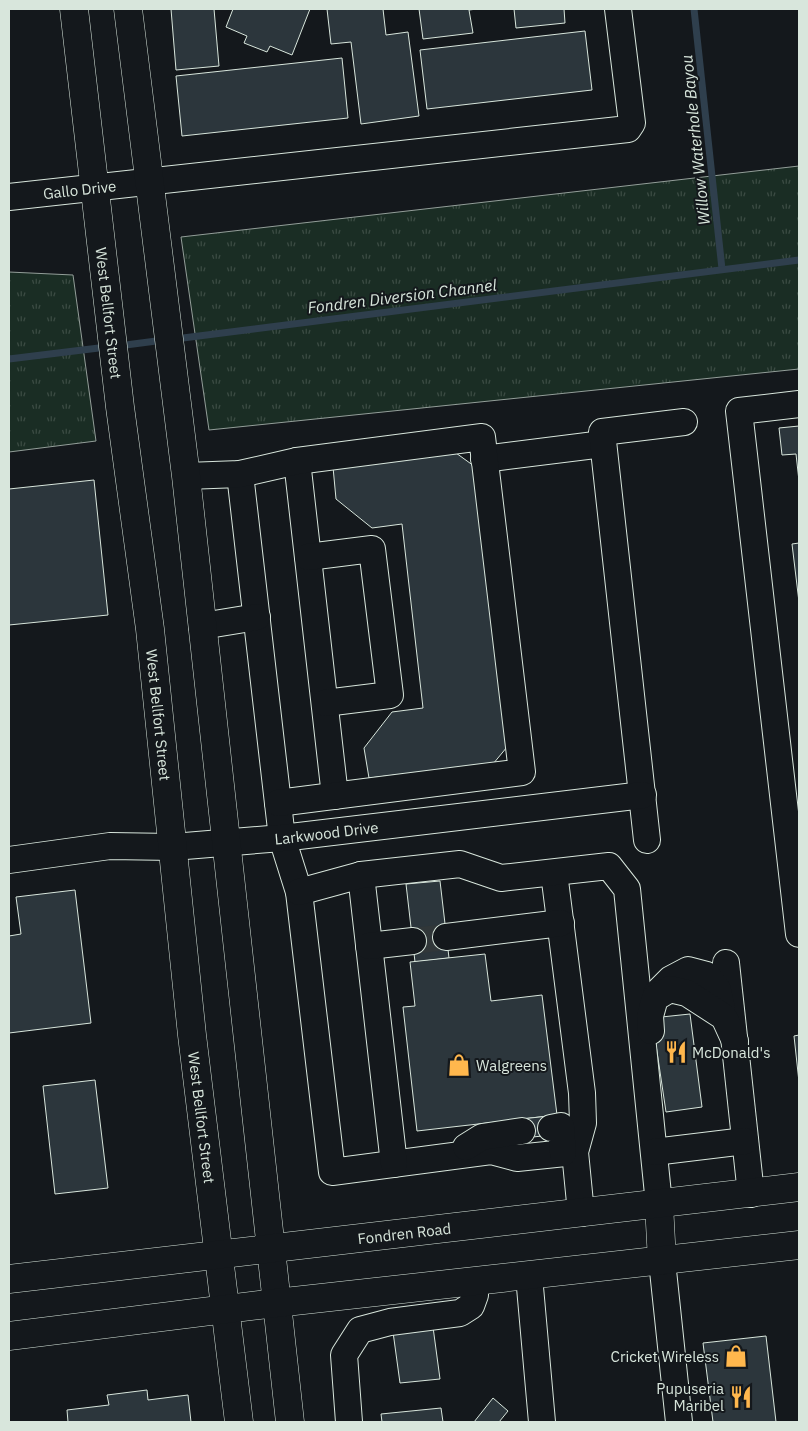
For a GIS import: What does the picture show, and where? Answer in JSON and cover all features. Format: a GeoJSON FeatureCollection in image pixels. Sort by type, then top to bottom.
{"type":"FeatureCollection","features":[{"type":"Feature","properties":{"kind":"main road","name":"West Bellfort Street"},"geometry":{"type":"LineString","coordinates":[[74,9],[120,408],[150,629],[192,1035],[239,1422]]}},
{"type":"Feature","properties":{"kind":"main road"},"geometry":{"type":"LineString","coordinates":[[128,9],[164,282],[224,843],[290,1422]]}},
{"type":"Feature","properties":{"kind":"main road","name":"Fondren Road"},"geometry":{"type":"LineString","coordinates":[[9,1279],[799,1188]]}},
{"type":"Feature","properties":{"kind":"main road"},"geometry":{"type":"LineString","coordinates":[[659,1204],[662,1261]]}},
{"type":"Feature","properties":{"kind":"main road"},"geometry":{"type":"LineString","coordinates":[[9,1336],[276,1303],[799,1245]]}},
{"type":"Feature","properties":{"kind":"street","name":"Gallo Drive"},"geometry":{"type":"LineString","coordinates":[[9,197],[628,129],[632,123],[618,9]]}},
{"type":"Feature","properties":{"kind":"street"},"geometry":{"type":"LineString","coordinates":[[799,404],[739,411],[799,934]]}},
{"type":"Feature","properties":{"kind":"street"},"geometry":{"type":"LineString","coordinates":[[647,840],[602,432],[684,422]]}},
{"type":"Feature","properties":{"kind":"street"},"geometry":{"type":"LineString","coordinates":[[186,476],[240,474],[296,461],[482,437],[522,772],[278,803]]}},
{"type":"Feature","properties":{"kind":"street"},"geometry":{"type":"LineString","coordinates":[[484,459],[603,444]]}},
{"type":"Feature","properties":{"kind":"street"},"geometry":{"type":"LineString","coordinates":[[296,461],[336,796]]}},
{"type":"Feature","properties":{"kind":"street"},"geometry":{"type":"LineString","coordinates":[[240,474],[282,838],[299,892],[332,1172],[491,1151],[517,1158],[569,1152]]}},
{"type":"Feature","properties":{"kind":"street"},"geometry":{"type":"LineString","coordinates":[[308,557],[372,549],[390,695],[325,703]]}},
{"type":"Feature","properties":{"kind":"street"},"geometry":{"type":"LineString","coordinates":[[202,626],[257,617]]}},
{"type":"Feature","properties":{"kind":"street","name":"Larkwood Drive"},"geometry":{"type":"LineString","coordinates":[[9,860],[110,846],[173,847],[282,838],[643,795]]}},
{"type":"Feature","properties":{"kind":"street"},"geometry":{"type":"LineString","coordinates":[[299,892],[361,875],[460,864],[500,878],[609,866],[627,889],[659,1152]]}},
{"type":"Feature","properties":{"kind":"street"},"geometry":{"type":"LineString","coordinates":[[554,872],[582,1093],[583,1124],[569,1152]]}},
{"type":"Feature","properties":{"kind":"street"},"geometry":{"type":"LineString","coordinates":[[361,875],[394,1164]]}},
{"type":"Feature","properties":{"kind":"street"},"geometry":{"type":"LineString","coordinates":[[446,937],[561,923]]}},
{"type":"Feature","properties":{"kind":"street"},"geometry":{"type":"LineString","coordinates":[[369,946],[413,941]]}},
{"type":"Feature","properties":{"kind":"street"},"geometry":{"type":"LineString","coordinates":[[726,963],[751,1194]]}},
{"type":"Feature","properties":{"kind":"street"},"geometry":{"type":"LineString","coordinates":[[659,1204],[659,1152],[650,1016],[655,998],[670,989],[687,992],[724,1017],[735,1041]]}},
{"type":"Feature","properties":{"kind":"street"},"geometry":{"type":"LineString","coordinates":[[551,1128],[561,1126],[569,1152],[581,1213]]}},
{"type":"Feature","properties":{"kind":"street"},"geometry":{"type":"LineString","coordinates":[[453,1156],[482,1137],[522,1131]]}},
{"type":"Feature","properties":{"kind":"street"},"geometry":{"type":"LineString","coordinates":[[659,1152],[746,1141]]}},
{"type":"Feature","properties":{"kind":"street"},"geometry":{"type":"LineString","coordinates":[[662,1261],[679,1422]]}},
{"type":"Feature","properties":{"kind":"street"},"geometry":{"type":"LineString","coordinates":[[529,1276],[542,1422]]}},
{"type":"Feature","properties":{"kind":"street"},"geometry":{"type":"LineString","coordinates":[[360,1330],[390,1322],[460,1313],[471,1306],[475,1295],[474,1282]]}},
{"type":"Feature","properties":{"kind":"street"},"geometry":{"type":"LineString","coordinates":[[349,1422],[344,1355],[360,1330],[352,1295]]}},
{"type":"Feature","properties":{"kind":"green space"},"geometry":{"type":"Polygon","coordinates":[[[799,166],[799,369],[209,430],[181,237],[799,166]]]}},
{"type":"Feature","properties":{"kind":"green space"},"geometry":{"type":"Polygon","coordinates":[[[9,272],[73,275],[96,441],[9,452],[9,272]]]}},
{"type":"Feature","properties":{"kind":"building"},"geometry":{"type":"Polygon","coordinates":[[[171,9],[214,9],[219,66],[176,70],[171,9]]]}},
{"type":"Feature","properties":{"kind":"building"},"geometry":{"type":"Polygon","coordinates":[[[233,9],[310,9],[292,55],[270,46],[267,52],[244,43],[247,36],[226,27],[233,9]]]}},
{"type":"Feature","properties":{"kind":"building"},"geometry":{"type":"Polygon","coordinates":[[[327,9],[383,9],[386,35],[408,32],[419,116],[361,124],[351,42],[331,44],[327,9]]]}},
{"type":"Feature","properties":{"kind":"building"},"geometry":{"type":"Polygon","coordinates":[[[419,9],[477,9],[469,10],[473,33],[423,39],[419,9]]]}},
{"type":"Feature","properties":{"kind":"building"},"geometry":{"type":"Polygon","coordinates":[[[514,9],[564,9],[565,23],[516,28],[514,9]]]}},
{"type":"Feature","properties":{"kind":"building"},"geometry":{"type":"Polygon","coordinates":[[[585,31],[592,90],[427,109],[420,50],[585,31]]]}},
{"type":"Feature","properties":{"kind":"building"},"geometry":{"type":"Polygon","coordinates":[[[342,58],[348,118],[182,136],[176,76],[342,58]]]}},
{"type":"Feature","properties":{"kind":"building"},"geometry":{"type":"Polygon","coordinates":[[[799,426],[799,481],[796,454],[782,455],[779,428],[799,426]]]}},
{"type":"Feature","properties":{"kind":"building"},"geometry":{"type":"Polygon","coordinates":[[[456,453],[474,466],[507,747],[493,764],[369,778],[364,748],[392,712],[423,708],[402,524],[372,528],[336,499],[333,467],[456,453]]]}},
{"type":"Feature","properties":{"kind":"building"},"geometry":{"type":"Polygon","coordinates":[[[94,480],[108,615],[9,625],[9,489],[94,480]]]}},
{"type":"Feature","properties":{"kind":"building"},"geometry":{"type":"Polygon","coordinates":[[[799,543],[799,602],[792,544],[799,543]]]}},
{"type":"Feature","properties":{"kind":"building"},"geometry":{"type":"Polygon","coordinates":[[[440,881],[449,958],[415,962],[406,884],[440,881]]]}},
{"type":"Feature","properties":{"kind":"building"},"geometry":{"type":"Polygon","coordinates":[[[75,890],[91,1023],[9,1033],[9,936],[21,934],[16,897],[75,890]]]}},
{"type":"Feature","properties":{"kind":"building"},"geometry":{"type":"Polygon","coordinates":[[[485,954],[491,1001],[542,995],[557,1115],[417,1131],[403,1007],[415,1006],[410,962],[485,954]]]}},
{"type":"Feature","properties":{"kind":"building","name":"McDonald's"},"geometry":{"type":"Polygon","coordinates":[[[690,1014],[702,1107],[666,1112],[652,1018],[690,1014]]]}},
{"type":"Feature","properties":{"kind":"building"},"geometry":{"type":"Polygon","coordinates":[[[799,1035],[799,1082],[794,1036],[799,1035]]]}},
{"type":"Feature","properties":{"kind":"building"},"geometry":{"type":"Polygon","coordinates":[[[95,1080],[108,1188],[55,1194],[43,1086],[95,1080]]]}},
{"type":"Feature","properties":{"kind":"building"},"geometry":{"type":"Polygon","coordinates":[[[549,1116],[552,1135],[523,1138],[521,1119],[549,1116]]]}},
{"type":"Feature","properties":{"kind":"building"},"geometry":{"type":"Polygon","coordinates":[[[433,1327],[440,1379],[400,1383],[393,1332],[433,1327]]]}},
{"type":"Feature","properties":{"kind":"building"},"geometry":{"type":"Polygon","coordinates":[[[766,1336],[776,1422],[713,1422],[703,1343],[766,1336]]]}},
{"type":"Feature","properties":{"kind":"building"},"geometry":{"type":"Polygon","coordinates":[[[147,1390],[148,1400],[188,1395],[191,1422],[68,1422],[67,1410],[109,1405],[107,1395],[147,1390]]]}},
{"type":"Feature","properties":{"kind":"building"},"geometry":{"type":"Polygon","coordinates":[[[493,1398],[508,1411],[499,1422],[474,1422],[493,1398]]]}},
{"type":"Feature","properties":{"kind":"building"},"geometry":{"type":"Polygon","coordinates":[[[441,1408],[443,1422],[382,1422],[381,1414],[441,1408]]]}},
{"type":"Feature","properties":{"kind":"waterway","name":"Willow Waterhole Bayou"},"geometry":{"type":"LineString","coordinates":[[694,9],[722,269]]}},
{"type":"Feature","properties":{"kind":"waterway","name":"Fondren Diversion Channel"},"geometry":{"type":"LineString","coordinates":[[175,339],[799,260]]}},
{"type":"Feature","properties":{"kind":"waterway","name":"Fondren Diversion Channel"},"geometry":{"type":"LineString","coordinates":[[118,346],[164,340]]}},
{"type":"Feature","properties":{"kind":"waterway","name":"Fondren Diversion Channel"},"geometry":{"type":"LineString","coordinates":[[9,359],[107,347]]}},
{"type":"Feature","properties":{"kind":"tunnel"},"geometry":{"type":"LineString","coordinates":[[413,941],[446,937]]}},
{"type":"Feature","properties":{"kind":"place","name":"McDonald's"},"geometry":{"type":"Point","coordinates":[676,1052]}},
{"type":"Feature","properties":{"kind":"place","name":"Walgreens"},"geometry":{"type":"Point","coordinates":[459,1065]}},
{"type":"Feature","properties":{"kind":"place","name":"Cricket Wireless"},"geometry":{"type":"Point","coordinates":[736,1356]}},
{"type":"Feature","properties":{"kind":"place","name":"Pupuseria Maribel"},"geometry":{"type":"Point","coordinates":[741,1397]}}]}
